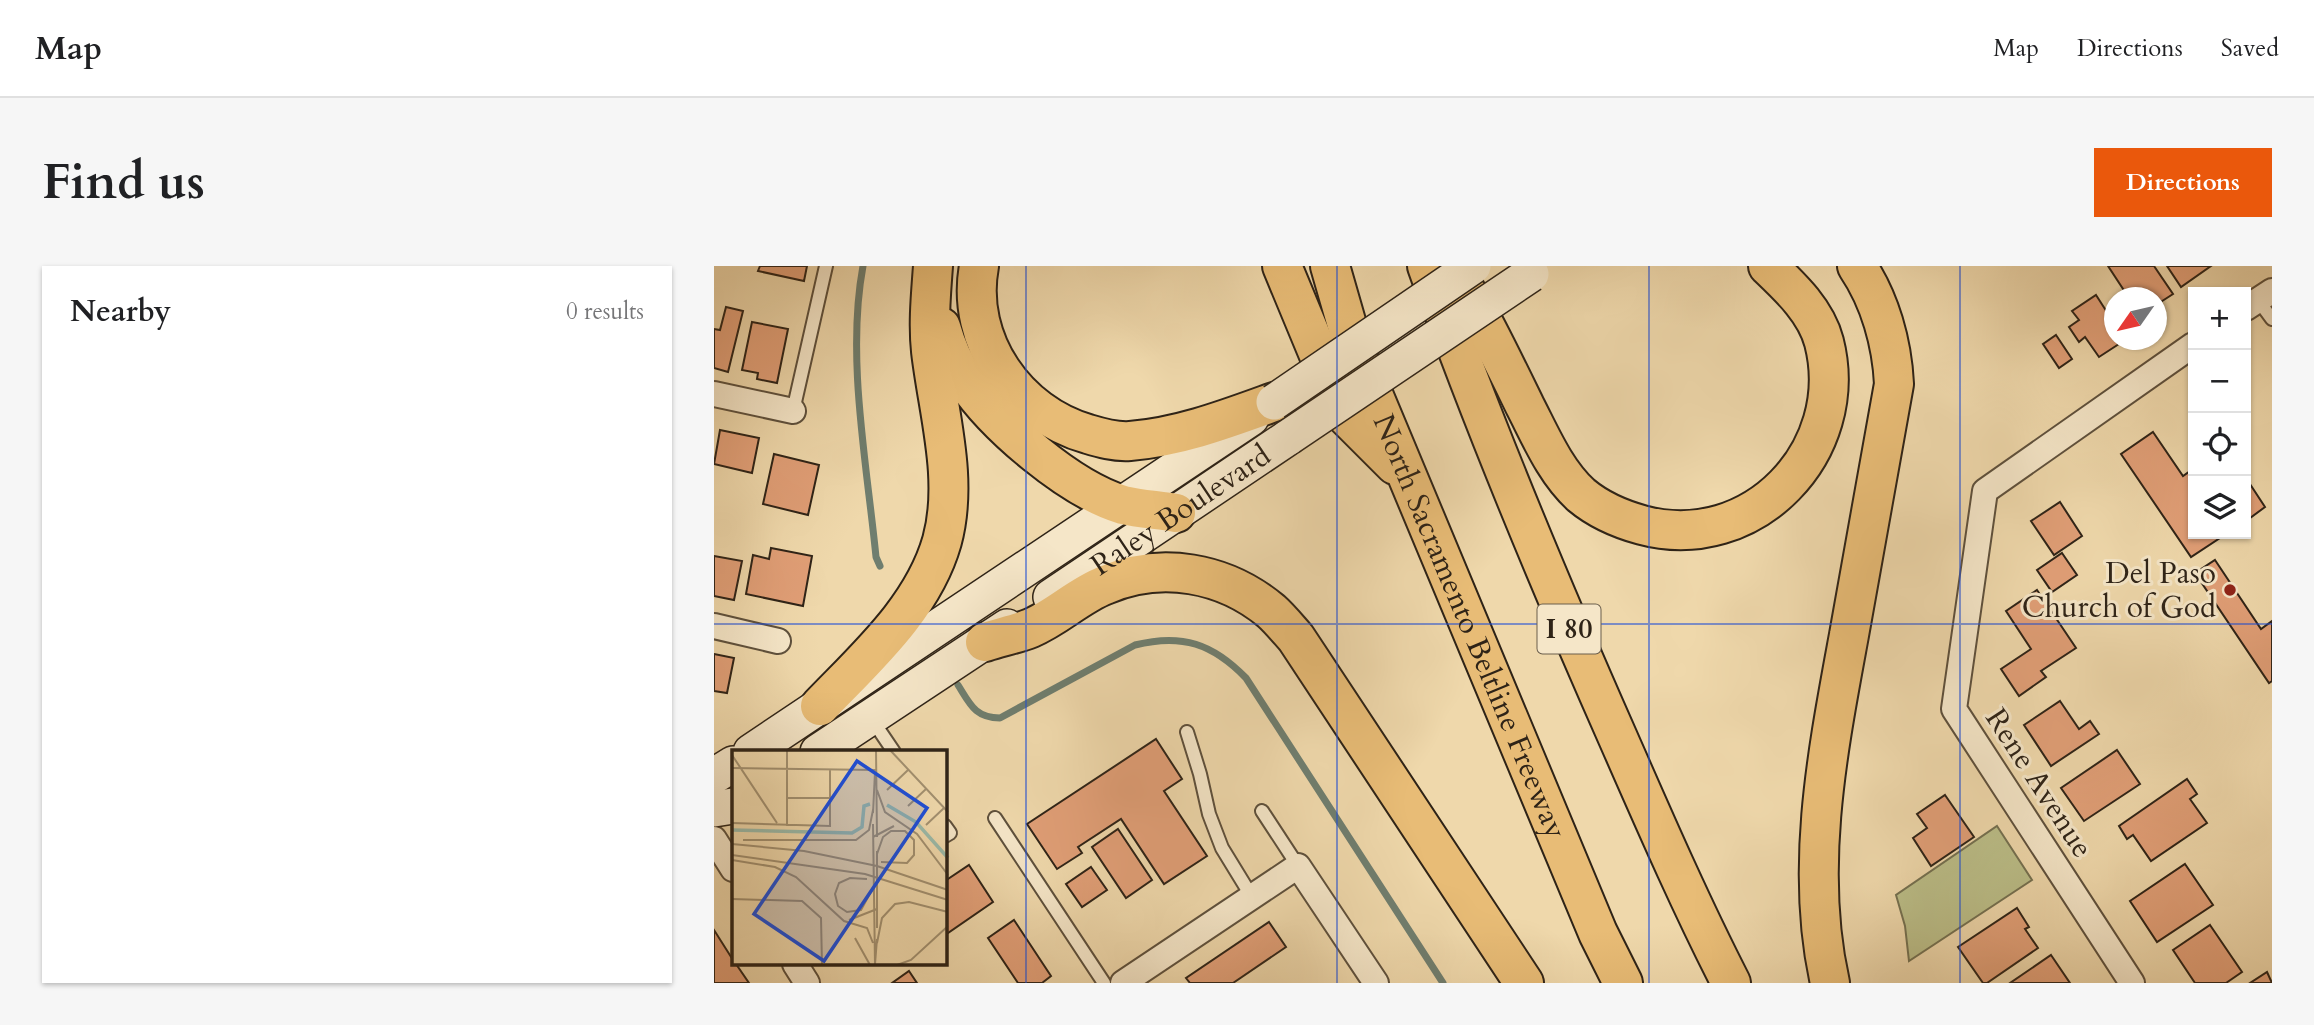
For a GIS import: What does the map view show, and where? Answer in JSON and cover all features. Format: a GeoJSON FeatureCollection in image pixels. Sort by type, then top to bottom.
{"type":"FeatureCollection","features":[{"type":"Feature","properties":{"kind":"highway"},"geometry":{"type":"LineString","coordinates":[[933,266],[938,318],[946,343],[964,378],[979,399],[1011,431],[1053,466],[1084,487],[1123,505],[1176,513]]}},
{"type":"Feature","properties":{"kind":"highway"},"geometry":{"type":"LineString","coordinates":[[820,706],[886,638],[928,574],[942,542],[948,486],[940,400],[931,350],[929,316],[933,266]]}},
{"type":"Feature","properties":{"kind":"highway"},"geometry":{"type":"LineString","coordinates":[[979,266],[977,297],[980,320],[991,353],[1002,373],[1016,391],[1042,414],[1072,430],[1105,439],[1128,441],[1191,431],[1274,402]]}},
{"type":"Feature","properties":{"kind":"highway"},"geometry":{"type":"LineString","coordinates":[[1282,266],[1343,413],[1409,479]]}},
{"type":"Feature","properties":{"kind":"highway","name":"North Sacramento Beltline Freeway"},"geometry":{"type":"LineString","coordinates":[[1330,266],[1353,346],[1598,933],[1623,983]]}},
{"type":"Feature","properties":{"kind":"highway","name":"I 80"},"geometry":{"type":"LineString","coordinates":[[1427,266],[1473,394],[1563,615],[1698,920],[1731,983]]}},
{"type":"Feature","properties":{"kind":"highway"},"geometry":{"type":"LineString","coordinates":[[1451,266],[1471,298],[1549,452],[1567,481],[1602,510],[1623,520],[1657,529],[1691,530],[1725,523],[1756,509],[1774,496],[1805,462],[1820,431],[1828,397],[1829,374],[1823,340],[1813,318],[1793,289],[1768,266]]}},
{"type":"Feature","properties":{"kind":"highway"},"geometry":{"type":"LineString","coordinates":[[1830,983],[1825,961],[1818,861],[1826,761],[1894,384],[1889,345],[1878,307],[1857,266]]}},
{"type":"Feature","properties":{"kind":"highway"},"geometry":{"type":"LineString","coordinates":[[1886,266],[1893,286],[1899,323],[1893,371]]}},
{"type":"Feature","properties":{"kind":"highway"},"geometry":{"type":"LineString","coordinates":[[985,642],[1032,628],[1102,586],[1146,573],[1180,572],[1203,575],[1235,587],[1255,599],[1273,613],[1296,638],[1524,983]]}},
{"type":"Feature","properties":{"kind":"main road","name":"Raley Boulevard"},"geometry":{"type":"LineString","coordinates":[[754,750],[1123,505],[1474,266]]}},
{"type":"Feature","properties":{"kind":"main road","name":"Raley Boulevard"},"geometry":{"type":"LineString","coordinates":[[821,750],[1541,269]]}},
{"type":"Feature","properties":{"kind":"main road"},"geometry":{"type":"LineString","coordinates":[[714,776],[732,765]]}},
{"type":"Feature","properties":{"kind":"main road"},"geometry":{"type":"LineString","coordinates":[[714,808],[732,806]]}},
{"type":"Feature","properties":{"kind":"street","name":"Rene Avenue"},"geometry":{"type":"LineString","coordinates":[[2132,983],[1954,709],[1985,491],[2188,349]]}},
{"type":"Feature","properties":{"kind":"street"},"geometry":{"type":"LineString","coordinates":[[714,394],[793,411]]}},
{"type":"Feature","properties":{"kind":"street"},"geometry":{"type":"LineString","coordinates":[[714,626],[778,641]]}},
{"type":"Feature","properties":{"kind":"street"},"geometry":{"type":"LineString","coordinates":[[714,839],[732,867]]}},
{"type":"Feature","properties":{"kind":"street"},"geometry":{"type":"LineString","coordinates":[[1123,983],[1298,866],[1376,983]]}},
{"type":"Feature","properties":{"kind":"street"},"geometry":{"type":"LineString","coordinates":[[796,965],[807,983]]}},
{"type":"Feature","properties":{"kind":"lane"},"geometry":{"type":"LineString","coordinates":[[793,411],[825,266]]}},
{"type":"Feature","properties":{"kind":"lane"},"geometry":{"type":"LineString","coordinates":[[871,717],[893,750]]}},
{"type":"Feature","properties":{"kind":"lane"},"geometry":{"type":"LineString","coordinates":[[1186,732],[1200,774],[1209,814],[1222,848],[1252,897]]}},
{"type":"Feature","properties":{"kind":"lane"},"geometry":{"type":"LineString","coordinates":[[1262,811],[1298,866]]}},
{"type":"Feature","properties":{"kind":"lane"},"geometry":{"type":"LineString","coordinates":[[995,818],[1104,983]]}},
{"type":"Feature","properties":{"kind":"green space"},"geometry":{"type":"Polygon","coordinates":[[[1997,826],[2032,880],[1909,961],[1905,926],[1896,895],[1997,826]]]}},
{"type":"Feature","properties":{"kind":"building"},"geometry":{"type":"Polygon","coordinates":[[[760,266],[807,266],[804,281],[758,271],[760,266]]]}},
{"type":"Feature","properties":{"kind":"building"},"geometry":{"type":"Polygon","coordinates":[[[2108,266],[2154,266],[2173,294],[2167,298],[2167,287],[2122,287],[2108,266]]]}},
{"type":"Feature","properties":{"kind":"building"},"geometry":{"type":"Polygon","coordinates":[[[2167,266],[2211,266],[2181,287],[2167,266]]]}},
{"type":"Feature","properties":{"kind":"building"},"geometry":{"type":"Polygon","coordinates":[[[2096,295],[2104,307],[2104,350],[2110,350],[2099,357],[2085,337],[2079,342],[2069,327],[2079,320],[2072,311],[2096,295]]]}},
{"type":"Feature","properties":{"kind":"building"},"geometry":{"type":"Polygon","coordinates":[[[726,307],[743,311],[728,372],[714,368],[714,329],[720,330],[726,307]]]}},
{"type":"Feature","properties":{"kind":"building"},"geometry":{"type":"Polygon","coordinates":[[[752,322],[788,329],[777,383],[757,379],[758,373],[742,370],[752,322]]]}},
{"type":"Feature","properties":{"kind":"building"},"geometry":{"type":"Polygon","coordinates":[[[2056,335],[2072,359],[2059,368],[2043,344],[2056,335]]]}},
{"type":"Feature","properties":{"kind":"building"},"geometry":{"type":"Polygon","coordinates":[[[720,430],[759,438],[752,473],[714,464],[720,430]]]}},
{"type":"Feature","properties":{"kind":"building"},"geometry":{"type":"Polygon","coordinates":[[[2153,432],[2183,476],[2188,472],[2188,539],[2218,539],[2191,557],[2121,454],[2153,432]]]}},
{"type":"Feature","properties":{"kind":"building"},"geometry":{"type":"Polygon","coordinates":[[[774,454],[819,465],[808,515],[763,504],[774,454]]]}},
{"type":"Feature","properties":{"kind":"building"},"geometry":{"type":"Polygon","coordinates":[[[2251,486],[2265,507],[2251,517],[2251,486]]]}},
{"type":"Feature","properties":{"kind":"building"},"geometry":{"type":"Polygon","coordinates":[[[2060,502],[2082,536],[2054,555],[2031,521],[2060,502]]]}},
{"type":"Feature","properties":{"kind":"building"},"geometry":{"type":"Polygon","coordinates":[[[771,548],[812,556],[803,606],[746,594],[753,555],[769,559],[771,548]]]}},
{"type":"Feature","properties":{"kind":"building"},"geometry":{"type":"Polygon","coordinates":[[[2062,553],[2077,575],[2052,592],[2037,570],[2062,553]]]}},
{"type":"Feature","properties":{"kind":"building"},"geometry":{"type":"Polygon","coordinates":[[[714,556],[742,561],[734,600],[714,596],[714,556]]]}},
{"type":"Feature","properties":{"kind":"building"},"geometry":{"type":"Polygon","coordinates":[[[2215,560],[2261,629],[2272,621],[2272,681],[2269,683],[2195,573],[2215,560]]]}},
{"type":"Feature","properties":{"kind":"building"},"geometry":{"type":"Polygon","coordinates":[[[2037,590],[2076,648],[2041,671],[2046,677],[2019,696],[2001,669],[2031,649],[2006,611],[2037,590]]]}},
{"type":"Feature","properties":{"kind":"building"},"geometry":{"type":"Polygon","coordinates":[[[714,654],[734,658],[727,693],[714,691],[714,654]]]}},
{"type":"Feature","properties":{"kind":"building"},"geometry":{"type":"Polygon","coordinates":[[[2060,701],[2079,729],[2090,721],[2099,734],[2051,766],[2024,725],[2060,701]]]}},
{"type":"Feature","properties":{"kind":"building"},"geometry":{"type":"Polygon","coordinates":[[[1156,739],[1182,779],[1164,791],[1207,856],[1164,884],[1121,819],[1078,847],[1082,853],[1057,869],[1027,824],[1156,739]]]}},
{"type":"Feature","properties":{"kind":"building"},"geometry":{"type":"Polygon","coordinates":[[[2117,750],[2140,784],[2084,821],[2061,788],[2117,750]]]}},
{"type":"Feature","properties":{"kind":"building"},"geometry":{"type":"Polygon","coordinates":[[[2187,779],[2197,794],[2190,799],[2207,823],[2151,861],[2133,835],[2127,839],[2119,826],[2187,779]]]}},
{"type":"Feature","properties":{"kind":"building"},"geometry":{"type":"Polygon","coordinates":[[[1945,795],[1974,837],[1931,866],[1913,838],[1927,828],[1917,814],[1945,795]]]}},
{"type":"Feature","properties":{"kind":"building"},"geometry":{"type":"Polygon","coordinates":[[[1118,829],[1152,880],[1126,898],[1092,847],[1118,829]]]}},
{"type":"Feature","properties":{"kind":"building"},"geometry":{"type":"Polygon","coordinates":[[[2185,864],[2213,905],[2157,942],[2130,901],[2185,864]]]}},
{"type":"Feature","properties":{"kind":"building"},"geometry":{"type":"Polygon","coordinates":[[[969,865],[993,902],[947,934],[947,880],[969,865]]]}},
{"type":"Feature","properties":{"kind":"building"},"geometry":{"type":"Polygon","coordinates":[[[1091,867],[1107,890],[1082,907],[1066,884],[1091,867]]]}},
{"type":"Feature","properties":{"kind":"building"},"geometry":{"type":"Polygon","coordinates":[[[2017,908],[2029,927],[2025,929],[2038,948],[1987,983],[1983,983],[1958,947],[2017,908]]]}},
{"type":"Feature","properties":{"kind":"building"},"geometry":{"type":"Polygon","coordinates":[[[1014,920],[1051,976],[1042,983],[1018,983],[988,938],[1014,920]]]}},
{"type":"Feature","properties":{"kind":"building"},"geometry":{"type":"Polygon","coordinates":[[[1269,922],[1286,947],[1233,983],[1190,983],[1186,978],[1269,922]]]}},
{"type":"Feature","properties":{"kind":"building"},"geometry":{"type":"Polygon","coordinates":[[[2210,925],[2242,972],[2226,983],[2195,983],[2173,950],[2210,925]]]}},
{"type":"Feature","properties":{"kind":"building"},"geometry":{"type":"Polygon","coordinates":[[[714,930],[732,958],[732,965],[737,965],[749,983],[714,983],[714,930]]]}},
{"type":"Feature","properties":{"kind":"building"},"geometry":{"type":"Polygon","coordinates":[[[2051,955],[2070,983],[2010,983],[2051,955]]]}},
{"type":"Feature","properties":{"kind":"building"},"geometry":{"type":"Polygon","coordinates":[[[909,971],[917,983],[892,983],[909,971]]]}},
{"type":"Feature","properties":{"kind":"building"},"geometry":{"type":"Polygon","coordinates":[[[2267,972],[2272,983],[2250,983],[2267,972]]]}},
{"type":"Feature","properties":{"kind":"waterway"},"geometry":{"type":"LineString","coordinates":[[863,266],[858,301],[857,374],[876,557],[880,566]]}},
{"type":"Feature","properties":{"kind":"waterway"},"geometry":{"type":"LineString","coordinates":[[958,685],[979,713],[1000,718],[1135,645],[1168,640],[1209,649],[1246,678],[1443,983]]}},
{"type":"Feature","properties":{"kind":"place","name":"Del Paso Church of God"},"geometry":{"type":"Point","coordinates":[2230,590]}}]}
